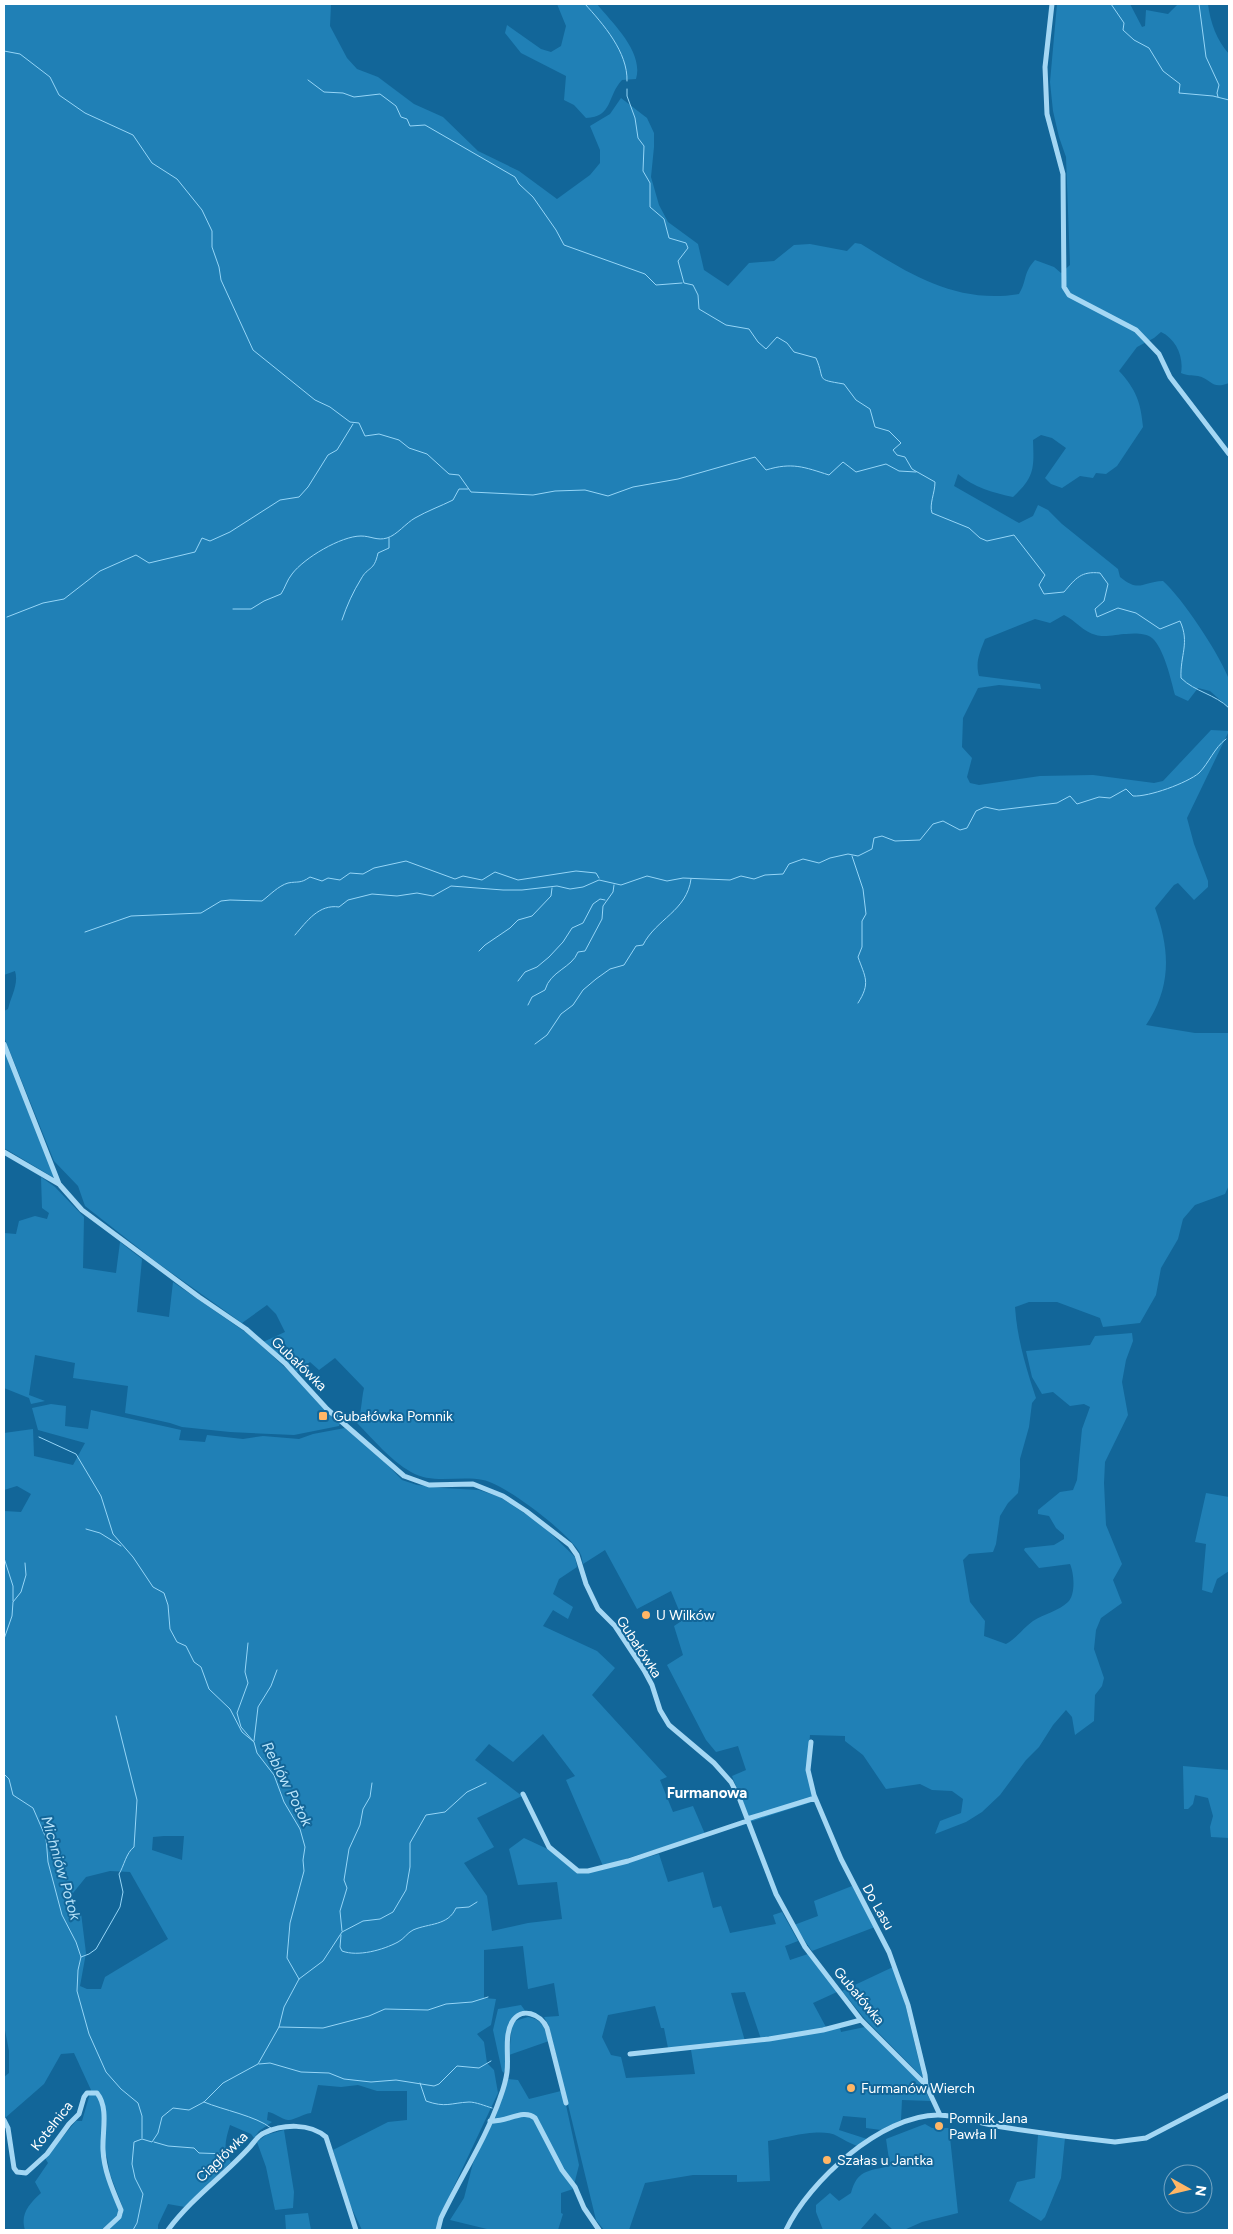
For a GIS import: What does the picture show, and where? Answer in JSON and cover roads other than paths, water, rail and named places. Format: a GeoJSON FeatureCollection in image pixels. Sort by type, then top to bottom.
{"type":"FeatureCollection","features":[{"type":"Feature","properties":{"kind":"street"},"geometry":{"type":"LineString","coordinates":[[1052,4],[1045,67],[1047,114],[1063,174],[1064,287],[1070,295],[1136,330],[1144,338],[1158,354],[1170,377],[1229,454]]}},
{"type":"Feature","properties":{"kind":"street","name":"Gubałówka"},"geometry":{"type":"LineString","coordinates":[[4,1044],[59,1184]]}},
{"type":"Feature","properties":{"kind":"street","name":"Gubałówka"},"geometry":{"type":"LineString","coordinates":[[4,1152],[59,1184],[82,1210],[199,1297],[246,1329],[285,1364],[327,1409],[404,1476],[429,1485],[473,1484],[503,1496],[570,1545],[577,1555],[586,1584],[598,1609],[615,1626],[644,1670],[652,1685],[660,1710],[669,1725],[714,1763],[731,1782],[740,1800],[766,1873],[792,1927],[861,2020],[926,2085],[940,2115]]}},
{"type":"Feature","properties":{"kind":"street","name":"Do Lasu"},"geometry":{"type":"LineString","coordinates":[[811,1742],[808,1770],[815,1798],[861,1902],[877,1928],[895,1969],[908,2005],[926,2085]]}},
{"type":"Feature","properties":{"kind":"street"},"geometry":{"type":"LineString","coordinates":[[523,1794],[549,1847],[578,1871],[588,1871],[636,1859],[815,1798]]}},
{"type":"Feature","properties":{"kind":"street"},"geometry":{"type":"LineString","coordinates":[[438,2230],[441,2218],[501,2096],[507,2072],[512,2022],[524,2014],[537,2015],[543,2019],[548,2028],[566,2103]]}},
{"type":"Feature","properties":{"kind":"street"},"geometry":{"type":"LineString","coordinates":[[630,2054],[769,2039],[824,2030],[861,2020]]}},
{"type":"Feature","properties":{"kind":"street","name":"Kotelnica"},"geometry":{"type":"LineString","coordinates":[[4,2120],[8,2128],[14,2168],[17,2172],[26,2173],[47,2154],[68,2124],[80,2114],[84,2097],[87,2094],[97,2093],[102,2099],[105,2123],[103,2151],[111,2187],[122,2210],[119,2217],[105,2230]]}},
{"type":"Feature","properties":{"kind":"street"},"geometry":{"type":"LineString","coordinates":[[786,2230],[806,2197],[848,2157],[874,2138],[899,2124],[919,2118],[940,2115],[1001,2127],[1115,2142],[1131,2142],[1153,2135],[1229,2095]]}},
{"type":"Feature","properties":{"kind":"street"},"geometry":{"type":"LineString","coordinates":[[490,2121],[502,2122],[524,2113],[530,2114],[535,2118],[562,2170],[575,2187],[584,2208],[599,2230]]}},
{"type":"Feature","properties":{"kind":"street","name":"Ciągłówka"},"geometry":{"type":"LineString","coordinates":[[168,2230],[196,2197],[250,2148],[259,2137],[264,2133],[295,2126],[320,2132],[326,2137],[356,2230]]}},
{"type":"Feature","properties":{"kind":"waterway"},"geometry":{"type":"LineString","coordinates":[[585,4],[599,20],[619,49],[626,70],[627,81]]}},
{"type":"Feature","properties":{"kind":"waterway"},"geometry":{"type":"LineString","coordinates":[[1111,4],[1124,23],[1123,30],[1134,40],[1149,48],[1163,71],[1180,84],[1179,93],[1213,96],[1229,100]]}},
{"type":"Feature","properties":{"kind":"waterway"},"geometry":{"type":"LineString","coordinates":[[1199,4],[1206,57],[1219,85],[1218,97]]}},
{"type":"Feature","properties":{"kind":"waterway"},"geometry":{"type":"LineString","coordinates":[[4,51],[20,54],[50,77],[59,95],[85,113],[133,135],[152,163],[177,179],[202,210],[212,231],[212,247],[221,280],[253,350],[315,400],[330,407],[350,422],[359,423],[365,436],[379,434],[399,440],[409,448],[427,454],[449,474],[459,475],[471,492],[533,495],[555,491],[585,490],[608,496],[633,487],[678,479],[755,457],[766,470],[791,466],[829,475],[843,462],[856,472],[886,464],[899,471],[916,472]]}},
{"type":"Feature","properties":{"kind":"waterway"},"geometry":{"type":"LineString","coordinates":[[308,80],[324,92],[343,93],[354,97],[380,94],[396,106],[401,117],[407,119],[410,126],[425,125],[515,177],[519,184],[533,197],[564,245],[645,274],[656,285],[682,283]]}},
{"type":"Feature","properties":{"kind":"waterway"},"geometry":{"type":"LineString","coordinates":[[627,89],[627,96],[635,118],[638,138],[644,146],[643,171],[650,183],[650,207],[664,219],[669,238],[686,243],[688,248],[678,261],[684,283],[693,285],[698,295],[699,309],[726,325],[749,329],[758,342],[766,349],[777,337],[787,343],[794,352],[816,358],[822,378],[844,384],[856,400],[870,409],[875,427],[889,431],[901,443],[893,450],[897,455],[905,457],[912,469],[935,482],[931,506],[932,513],[969,528],[980,538],[987,541],[1014,535],[1045,575],[1039,585],[1044,594],[1064,592],[1079,576],[1088,573],[1100,573],[1108,584],[1104,601],[1095,609],[1097,617],[1118,608],[1136,613],[1160,629],[1180,621],[1184,636],[1181,678],[1192,687],[1218,699],[1229,708]]}},
{"type":"Feature","properties":{"kind":"waterway"},"geometry":{"type":"LineString","coordinates":[[7,617],[43,603],[64,599],[100,571],[136,555],[149,563],[195,552],[202,538],[210,541],[230,532],[280,500],[299,497],[308,487],[328,455],[337,450],[353,424]]}},
{"type":"Feature","properties":{"kind":"waterway"},"geometry":{"type":"LineString","coordinates":[[233,609],[251,609],[281,594],[290,576],[305,561],[324,549],[353,537],[387,538],[415,518],[453,500],[459,489],[468,489]]}},
{"type":"Feature","properties":{"kind":"waterway"},"geometry":{"type":"LineString","coordinates":[[342,620],[355,589],[375,563],[378,553],[389,548],[389,538]]}},
{"type":"Feature","properties":{"kind":"waterway"},"geometry":{"type":"LineString","coordinates":[[295,935],[319,911],[325,908],[339,907],[348,900],[372,894],[397,896],[417,893],[433,896],[451,886],[503,890],[557,886],[570,889],[583,887],[599,880],[621,885],[647,876],[667,881],[683,878],[730,880],[741,876],[754,879],[765,875],[783,874],[789,864],[803,859],[819,863],[830,858],[848,854],[858,856],[872,849],[874,838],[882,836],[895,841],[920,840],[933,824],[943,821],[960,830],[967,828],[976,811],[985,807],[999,810],[1057,803],[1070,796],[1077,804],[1099,797],[1110,798],[1126,789],[1133,796],[1168,789],[1199,773],[1226,739]]}},
{"type":"Feature","properties":{"kind":"waterway"},"geometry":{"type":"LineString","coordinates":[[852,856],[863,889],[866,914],[862,921],[862,947],[858,957],[865,975],[866,985],[858,1003]]}},
{"type":"Feature","properties":{"kind":"waterway"},"geometry":{"type":"LineString","coordinates":[[85,932],[131,916],[201,913],[221,901],[262,901],[284,884],[301,881],[310,877],[322,881],[328,878],[340,880],[350,873],[363,874],[374,868],[406,861],[455,879],[463,876],[482,880],[495,872],[518,880],[576,871],[596,873],[599,878]]}},
{"type":"Feature","properties":{"kind":"waterway"},"geometry":{"type":"LineString","coordinates":[[535,1044],[547,1035],[561,1014],[573,1005],[583,990],[610,969],[624,965],[636,946],[643,945],[655,928],[684,899],[691,879]]}},
{"type":"Feature","properties":{"kind":"waterway"},"geometry":{"type":"LineString","coordinates":[[528,1005],[532,997],[545,990],[551,978],[571,962],[578,952],[585,951],[602,919],[603,906],[613,892],[614,885]]}},
{"type":"Feature","properties":{"kind":"waterway"},"geometry":{"type":"LineString","coordinates":[[479,951],[518,920],[532,916],[551,896],[552,888]]}},
{"type":"Feature","properties":{"kind":"waterway"},"geometry":{"type":"LineString","coordinates":[[518,981],[525,972],[537,967],[549,957],[563,942],[572,928],[583,923],[593,904],[600,899],[605,900]]}},
{"type":"Feature","properties":{"kind":"waterway","name":"Reblów Potok"},"geometry":{"type":"LineString","coordinates":[[39,1437],[76,1454],[101,1496],[113,1534],[133,1557],[153,1587],[164,1593],[168,1605],[170,1629],[177,1642],[186,1646],[194,1662],[201,1667],[209,1689],[230,1709],[242,1732],[254,1742],[257,1753],[274,1775],[284,1802],[300,1829],[305,1847],[304,1871],[290,1923],[287,1958],[299,1979]]}},
{"type":"Feature","properties":{"kind":"waterway"},"geometry":{"type":"LineString","coordinates":[[86,1529],[100,1533],[121,1546]]}},
{"type":"Feature","properties":{"kind":"waterway"},"geometry":{"type":"LineString","coordinates":[[4,1558],[13,1586],[13,1601]]}},
{"type":"Feature","properties":{"kind":"waterway","name":"Michniów Potok"},"geometry":{"type":"LineString","coordinates":[[4,1639],[12,1616],[13,1602],[21,1592],[26,1575],[25,1563]]}},
{"type":"Feature","properties":{"kind":"waterway"},"geometry":{"type":"LineString","coordinates":[[248,1643],[245,1672],[248,1683],[237,1713],[241,1727],[253,1741]]}},
{"type":"Feature","properties":{"kind":"waterway"},"geometry":{"type":"LineString","coordinates":[[254,1741],[258,1707],[271,1686],[277,1670]]}},
{"type":"Feature","properties":{"kind":"waterway"},"geometry":{"type":"LineString","coordinates":[[81,1957],[96,1949],[120,1907],[123,1892],[119,1874],[127,1856],[134,1847],[137,1800],[116,1716]]}},
{"type":"Feature","properties":{"kind":"waterway","name":"Michniów Potok"},"geometry":{"type":"LineString","coordinates":[[4,1774],[9,1779],[13,1795],[33,1808],[46,1838],[48,1862],[62,1915],[76,1942],[81,1957],[77,1991],[89,2034],[106,2072],[121,2089],[138,2103],[142,2116],[142,2138]]}},
{"type":"Feature","properties":{"kind":"waterway"},"geometry":{"type":"LineString","coordinates":[[342,1931],[340,1911],[347,1888],[344,1880],[349,1849],[360,1825],[363,1809],[370,1797],[372,1783]]}},
{"type":"Feature","properties":{"kind":"waterway"},"geometry":{"type":"LineString","coordinates":[[133,2230],[137,2223],[143,2194],[135,2178],[132,2164],[134,2142],[142,2139],[152,2142],[158,2133],[162,2117],[173,2108],[189,2110],[204,2102],[223,2083],[258,2064],[279,2027],[284,2007],[299,1979],[323,1961],[342,1932],[363,1921],[380,1919],[393,1912],[406,1890],[410,1867],[410,1843],[426,1815],[445,1812],[467,1792],[486,1783]]}},
{"type":"Feature","properties":{"kind":"waterway"},"geometry":{"type":"LineString","coordinates":[[341,1935],[340,1947],[342,1951],[363,1953],[378,1950],[398,1942],[413,1930],[443,1921],[453,1914],[456,1908],[469,1907],[477,1902]]}},
{"type":"Feature","properties":{"kind":"waterway"},"geometry":{"type":"LineString","coordinates":[[279,2027],[323,2028],[369,2016],[385,2009],[428,2010],[446,2004],[472,2002],[488,1997]]}},
{"type":"Feature","properties":{"kind":"waterway"},"geometry":{"type":"LineString","coordinates":[[259,2064],[270,2063],[301,2072],[329,2073],[344,2079],[371,2082],[396,2080],[434,2086],[439,2084],[457,2066],[479,2068],[491,2061]]}},
{"type":"Feature","properties":{"kind":"waterway"},"geometry":{"type":"LineString","coordinates":[[420,2083],[426,2101],[443,2105],[472,2102],[492,2108]]}},
{"type":"Feature","properties":{"kind":"waterway"},"geometry":{"type":"LineString","coordinates":[[204,2102],[248,2117],[271,2128]]}},
{"type":"Feature","properties":{"kind":"waterway"},"geometry":{"type":"LineString","coordinates":[[154,2142],[168,2146],[194,2148],[199,2153],[228,2154]]}},
{"type":"Feature","properties":{"kind":"place","name":"Gubałówka Pomnik"},"geometry":{"type":"Point","coordinates":[323,1416]}},
{"type":"Feature","properties":{"kind":"place","name":"U Wilków"},"geometry":{"type":"Point","coordinates":[646,1615]}},
{"type":"Feature","properties":{"kind":"place","name":"Furmanów Wierch"},"geometry":{"type":"Point","coordinates":[851,2088]}},
{"type":"Feature","properties":{"kind":"place","name":"Pomnik Jana Pawła II"},"geometry":{"type":"Point","coordinates":[939,2126]}},
{"type":"Feature","properties":{"kind":"place","name":"Szałas u Jantka"},"geometry":{"type":"Point","coordinates":[827,2160]}},
{"type":"Feature","properties":{"kind":"district","name":"Furmanowa"},"geometry":{"type":"Point","coordinates":[707,1793]}}]}
